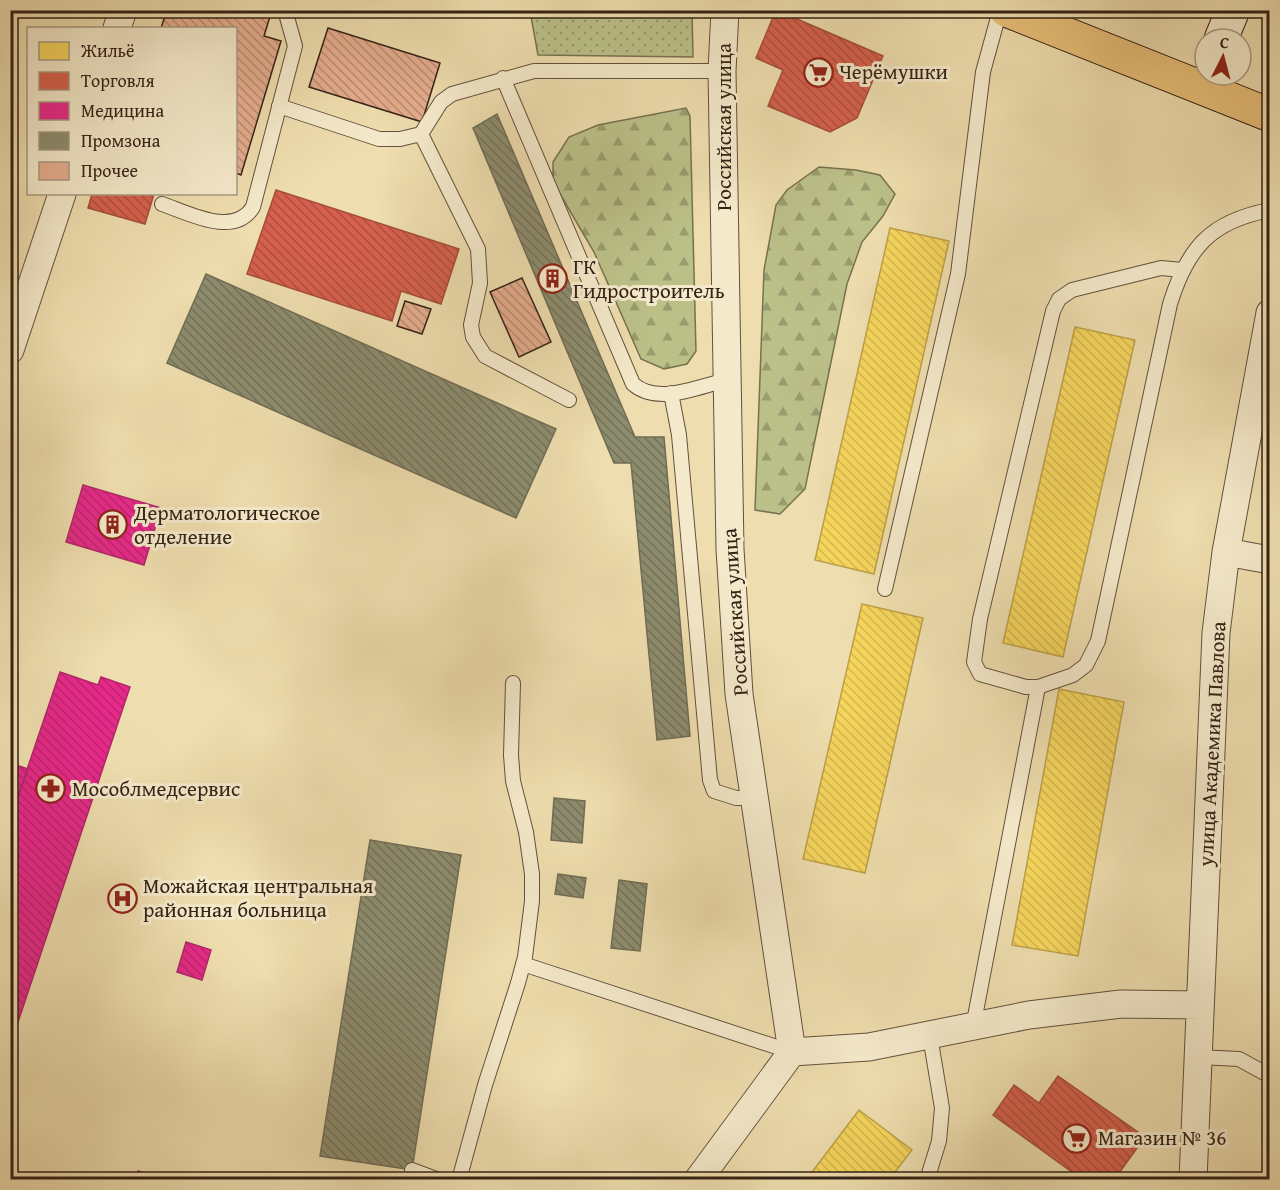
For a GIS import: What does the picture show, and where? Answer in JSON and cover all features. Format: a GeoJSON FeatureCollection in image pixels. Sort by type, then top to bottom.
{"type":"FeatureCollection","features":[{"type":"Feature","properties":{"kind":"main road"},"geometry":{"type":"LineString","coordinates":[[1006,10],[1193,77]]}},
{"type":"Feature","properties":{"kind":"main road"},"geometry":{"type":"LineString","coordinates":[[1215,87],[1269,115]]}},
{"type":"Feature","properties":{"kind":"street"},"geometry":{"type":"LineString","coordinates":[[117,27],[123,10]]}},
{"type":"Feature","properties":{"kind":"street","name":"Российская улица"},"geometry":{"type":"LineString","coordinates":[[725,10],[722,71],[727,380],[730,549],[736,649],[740,694],[792,1052]]}},
{"type":"Feature","properties":{"kind":"street"},"geometry":{"type":"LineString","coordinates":[[1226,27],[1233,10]]}},
{"type":"Feature","properties":{"kind":"street"},"geometry":{"type":"LineString","coordinates":[[10,350],[17,311],[62,195]]}},
{"type":"Feature","properties":{"kind":"street","name":"улица Академика Павлова"},"geometry":{"type":"LineString","coordinates":[[1193,1179],[1216,633],[1226,552],[1269,313]]}},
{"type":"Feature","properties":{"kind":"street"},"geometry":{"type":"LineString","coordinates":[[1226,552],[1269,560]]}},
{"type":"Feature","properties":{"kind":"street"},"geometry":{"type":"LineString","coordinates":[[699,1179],[792,1052],[868,1047],[973,1028],[1029,1015],[1121,1004],[1200,1005]]}},
{"type":"Feature","properties":{"kind":"lane"},"geometry":{"type":"LineString","coordinates":[[162,204],[216,221],[232,223],[246,218],[253,207],[295,46],[285,10]]}},
{"type":"Feature","properties":{"kind":"lane"},"geometry":{"type":"LineString","coordinates":[[885,589],[958,273],[982,72],[1000,10]]}},
{"type":"Feature","properties":{"kind":"lane"},"geometry":{"type":"LineString","coordinates":[[279,106],[379,139],[400,139],[421,134],[441,102],[452,94],[534,71],[722,71]]}},
{"type":"Feature","properties":{"kind":"lane"},"geometry":{"type":"LineString","coordinates":[[503,78],[633,384],[641,392],[651,395],[671,393],[727,380]]}},
{"type":"Feature","properties":{"kind":"lane"},"geometry":{"type":"LineString","coordinates":[[421,134],[478,249],[480,283],[471,325],[473,337],[485,356],[569,400]]}},
{"type":"Feature","properties":{"kind":"lane"},"geometry":{"type":"LineString","coordinates":[[1182,270],[1161,268],[1072,290],[1059,299],[1053,311],[980,619],[974,662],[980,674],[1026,687],[1038,687],[1073,675],[1086,665],[1098,641],[1170,304],[1182,270],[1191,253],[1209,236],[1234,220],[1269,210]]}},
{"type":"Feature","properties":{"kind":"lane"},"geometry":{"type":"LineString","coordinates":[[671,393],[679,435],[710,780],[714,790],[724,795],[755,798]]}},
{"type":"Feature","properties":{"kind":"lane"},"geometry":{"type":"LineString","coordinates":[[459,1179],[523,963],[532,901],[532,874],[526,832],[513,781],[511,755],[513,683]]}},
{"type":"Feature","properties":{"kind":"lane"},"geometry":{"type":"LineString","coordinates":[[973,1028],[1038,687]]}},
{"type":"Feature","properties":{"kind":"lane"},"geometry":{"type":"LineString","coordinates":[[523,963],[792,1052]]}},
{"type":"Feature","properties":{"kind":"lane"},"geometry":{"type":"LineString","coordinates":[[927,1179],[939,1141],[942,1108],[930,1036]]}},
{"type":"Feature","properties":{"kind":"lane"},"geometry":{"type":"LineString","coordinates":[[1198,1057],[1239,1059],[1269,1076]]}},
{"type":"Feature","properties":{"kind":"lane"},"geometry":{"type":"LineString","coordinates":[[412,1170],[439,1179]]}},
{"type":"Feature","properties":{"kind":"green space"},"geometry":{"type":"Polygon","coordinates":[[[530,11],[692,11],[693,57],[538,55],[530,11]]]}},
{"type":"Feature","properties":{"kind":"green space"},"geometry":{"type":"Polygon","coordinates":[[[686,108],[690,116],[696,351],[687,364],[664,369],[641,359],[594,252],[553,182],[553,162],[569,137],[598,125],[686,108]]]}},
{"type":"Feature","properties":{"kind":"green space"},"geometry":{"type":"Polygon","coordinates":[[[819,167],[856,170],[880,175],[895,194],[883,216],[862,242],[847,284],[805,489],[780,514],[755,510],[764,270],[776,205],[787,190],[819,167]]]}},
{"type":"Feature","properties":{"kind":"building: Жильё"},"geometry":{"type":"Polygon","coordinates":[[[890,228],[949,241],[874,574],[815,560],[890,228]]]}},
{"type":"Feature","properties":{"kind":"building: Жильё"},"geometry":{"type":"Polygon","coordinates":[[[1075,327],[1135,340],[1063,657],[1003,643],[1075,327]]]}},
{"type":"Feature","properties":{"kind":"building: Жильё"},"geometry":{"type":"Polygon","coordinates":[[[862,604],[923,618],[865,873],[803,859],[862,604]]]}},
{"type":"Feature","properties":{"kind":"building: Жильё"},"geometry":{"type":"Polygon","coordinates":[[[1059,689],[1124,702],[1078,956],[1012,945],[1059,689]]]}},
{"type":"Feature","properties":{"kind":"building: Жильё"},"geometry":{"type":"Polygon","coordinates":[[[859,1110],[912,1150],[889,1180],[806,1180],[859,1110]]]}},
{"type":"Feature","properties":{"kind":"building: Торговля"},"geometry":{"type":"Polygon","coordinates":[[[776,10],[883,56],[857,118],[830,132],[768,106],[783,70],[756,58],[776,10]]]}},
{"type":"Feature","properties":{"kind":"building: Торговля"},"geometry":{"type":"Polygon","coordinates":[[[276,190],[459,249],[441,304],[401,291],[392,321],[247,274],[276,190]]]}},
{"type":"Feature","properties":{"kind":"building: Торговля"},"geometry":{"type":"Polygon","coordinates":[[[92,195],[154,195],[145,224],[88,208],[92,195]]]}},
{"type":"Feature","properties":{"kind":"building: Торговля"},"geometry":{"type":"Polygon","coordinates":[[[1058,1076],[1145,1137],[1114,1180],[1083,1180],[993,1115],[1014,1085],[1039,1103],[1058,1076]]]}},
{"type":"Feature","properties":{"kind":"building: Медицина","name":"Дерматологическое отделение"},"geometry":{"type":"Polygon","coordinates":[[[83,485],[161,508],[144,565],[66,542],[83,485]]]}},
{"type":"Feature","properties":{"kind":"building: Медицина"},"geometry":{"type":"Polygon","coordinates":[[[60,672],[98,685],[101,677],[130,687],[10,1046],[10,820],[60,672]]]}},
{"type":"Feature","properties":{"kind":"building: Медицина"},"geometry":{"type":"Polygon","coordinates":[[[10,763],[28,769],[10,820],[10,763]]]}},
{"type":"Feature","properties":{"kind":"building: Медицина"},"geometry":{"type":"Polygon","coordinates":[[[186,942],[211,950],[202,980],[177,972],[186,942]]]}},
{"type":"Feature","properties":{"kind":"building: Медицина"},"geometry":{"type":"Polygon","coordinates":[[[138,1171],[171,1180],[136,1180],[138,1171]]]}},
{"type":"Feature","properties":{"kind":"building: Промзона","name":"ГК Гидростроитель"},"geometry":{"type":"Polygon","coordinates":[[[497,114],[635,437],[664,437],[690,736],[657,740],[631,463],[614,463],[473,128],[497,114]]]}},
{"type":"Feature","properties":{"kind":"building: Промзона"},"geometry":{"type":"Polygon","coordinates":[[[206,274],[556,429],[516,518],[167,363],[206,274]]]}},
{"type":"Feature","properties":{"kind":"building: Промзона"},"geometry":{"type":"Polygon","coordinates":[[[554,798],[585,801],[582,843],[551,840],[554,798]]]}},
{"type":"Feature","properties":{"kind":"building: Промзона"},"geometry":{"type":"Polygon","coordinates":[[[370,840],[461,855],[412,1170],[320,1156],[370,840]]]}},
{"type":"Feature","properties":{"kind":"building: Промзона"},"geometry":{"type":"Polygon","coordinates":[[[558,874],[586,878],[583,898],[555,894],[558,874]]]}},
{"type":"Feature","properties":{"kind":"building: Промзона"},"geometry":{"type":"Polygon","coordinates":[[[619,880],[647,884],[640,951],[611,948],[619,880]]]}},
{"type":"Feature","properties":{"kind":"building: Прочее"},"geometry":{"type":"Polygon","coordinates":[[[167,10],[272,10],[264,36],[281,41],[241,175],[237,173],[237,27],[161,27],[167,10]]]}},
{"type":"Feature","properties":{"kind":"building: Прочее"},"geometry":{"type":"Polygon","coordinates":[[[328,28],[440,63],[422,122],[309,87],[328,28]]]}},
{"type":"Feature","properties":{"kind":"building: Прочее"},"geometry":{"type":"Polygon","coordinates":[[[522,278],[551,342],[519,357],[490,292],[522,278]]]}},
{"type":"Feature","properties":{"kind":"building: Прочее"},"geometry":{"type":"Polygon","coordinates":[[[405,301],[431,309],[422,334],[397,326],[405,301]]]}},
{"type":"Feature","properties":{"kind":"place","name":"Черёмушки"},"geometry":{"type":"Point","coordinates":[818,72]}},
{"type":"Feature","properties":{"kind":"place","name":"ГК Гидростроитель"},"geometry":{"type":"Point","coordinates":[552,279]}},
{"type":"Feature","properties":{"kind":"place","name":"Дерматологическое отделение"},"geometry":{"type":"Point","coordinates":[113,525]}},
{"type":"Feature","properties":{"kind":"place","name":"Мособлмедсервис"},"geometry":{"type":"Point","coordinates":[51,789]}},
{"type":"Feature","properties":{"kind":"place","name":"Можайская центральная районная больница"},"geometry":{"type":"Point","coordinates":[122,898]}},
{"type":"Feature","properties":{"kind":"place","name":"Магазин № 36"},"geometry":{"type":"Point","coordinates":[1077,1138]}}]}
